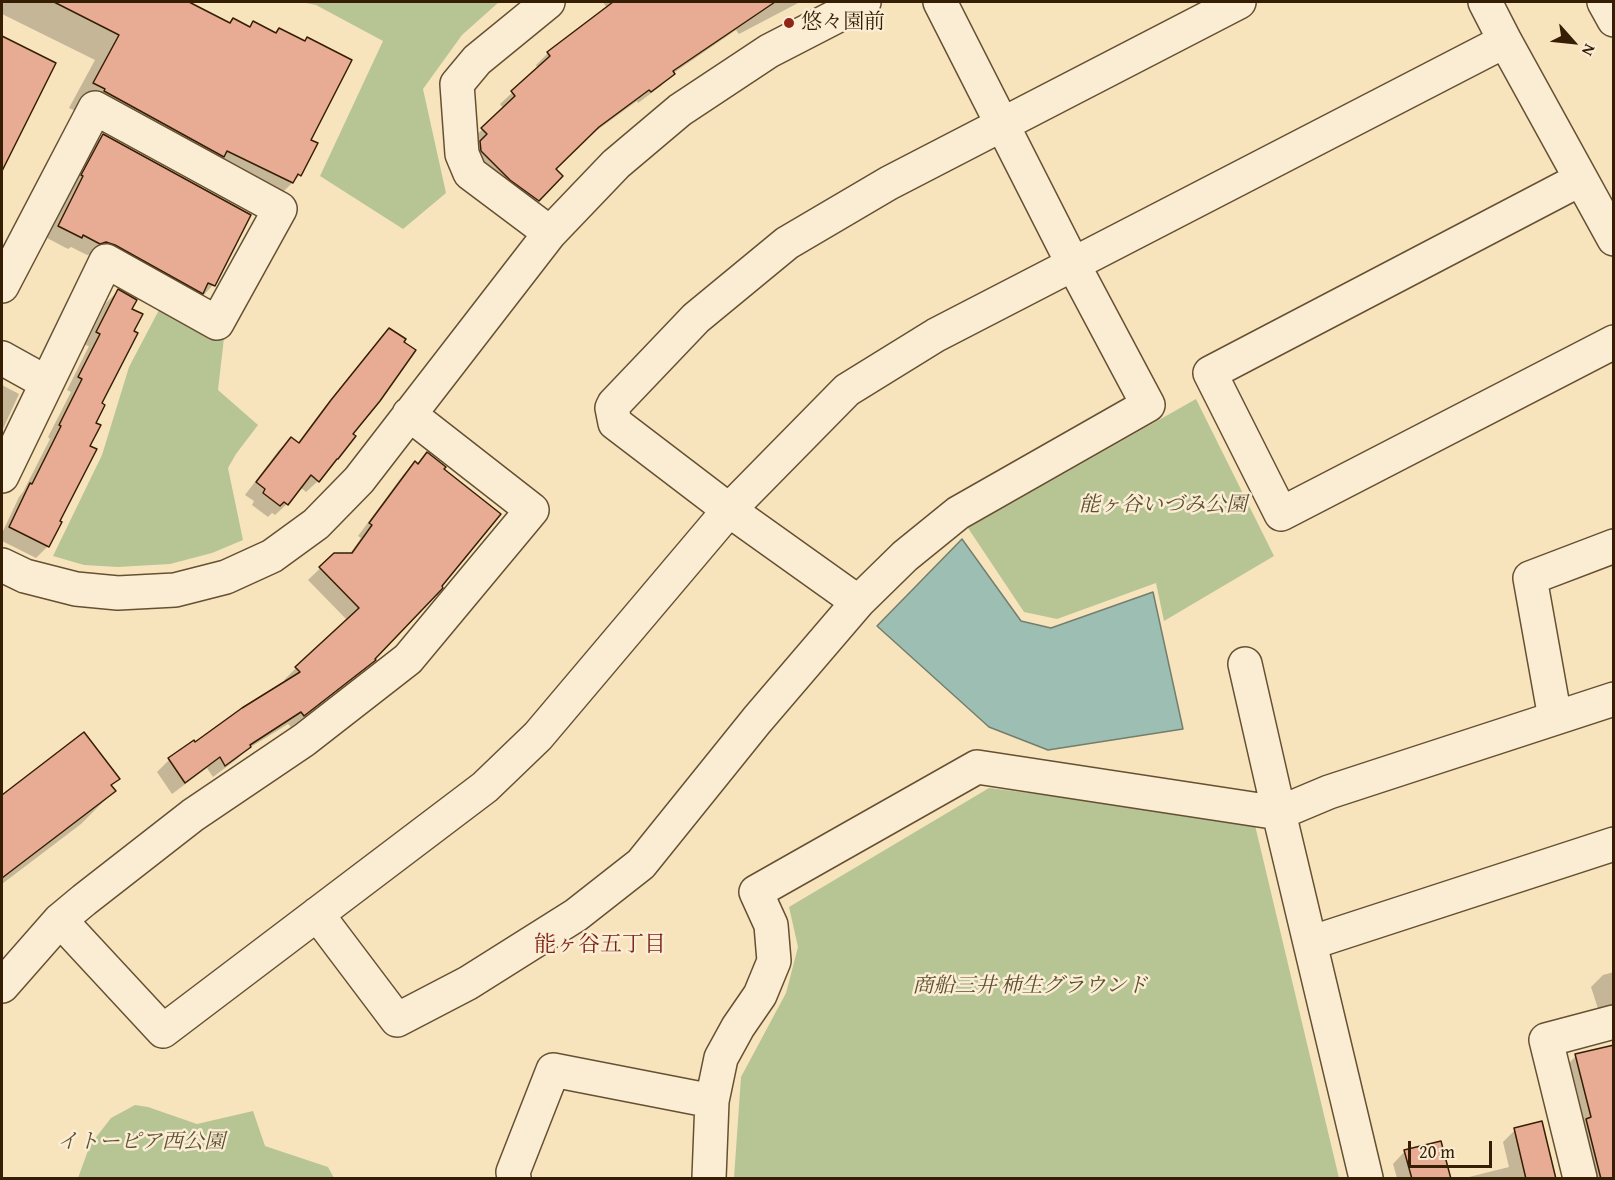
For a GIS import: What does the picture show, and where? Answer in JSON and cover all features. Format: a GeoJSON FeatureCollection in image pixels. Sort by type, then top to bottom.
{"type":"FeatureCollection","features":[{"type":"Feature","properties":{"kind":"street"},"geometry":{"type":"LineString","coordinates":[[548,2],[477,60],[457,84],[462,154],[470,173],[550,233]]}},
{"type":"Feature","properties":{"kind":"street"},"geometry":{"type":"LineString","coordinates":[[2,565],[24,576],[76,590],[117,593],[175,590],[226,578],[272,556],[316,524],[359,480],[550,233],[616,164],[680,110],[768,51],[864,2]]}},
{"type":"Feature","properties":{"kind":"street"},"geometry":{"type":"LineString","coordinates":[[317,914],[398,1020],[468,983],[576,915],[641,864],[757,720],[858,602],[905,556],[958,513],[1148,405],[1073,264],[940,2]]}},
{"type":"Feature","properties":{"kind":"street"},"geometry":{"type":"LineString","coordinates":[[858,602],[729,510],[615,423],[612,408],[614,404],[696,318],[787,243],[889,183],[1239,2]]}},
{"type":"Feature","properties":{"kind":"street"},"geometry":{"type":"LineString","coordinates":[[1485,2],[1614,239]]}},
{"type":"Feature","properties":{"kind":"street"},"geometry":{"type":"LineString","coordinates":[[1604,2],[1614,20]]}},
{"type":"Feature","properties":{"kind":"street"},"geometry":{"type":"LineString","coordinates":[[60,920],[163,1030],[485,787],[538,736],[729,510],[847,390],[936,335],[1505,41]]}},
{"type":"Feature","properties":{"kind":"street"},"geometry":{"type":"LineString","coordinates":[[2,286],[95,108],[280,209],[217,323],[106,261],[2,476]]}},
{"type":"Feature","properties":{"kind":"street"},"geometry":{"type":"LineString","coordinates":[[1581,179],[1210,373],[1281,514],[1611,349]]}},
{"type":"Feature","properties":{"kind":"street"},"geometry":{"type":"LineString","coordinates":[[2,358],[47,383]]}},
{"type":"Feature","properties":{"kind":"street"},"geometry":{"type":"LineString","coordinates":[[2,986],[60,920],[193,815],[304,740],[408,659],[532,510],[409,414]]}},
{"type":"Feature","properties":{"kind":"street"},"geometry":{"type":"LineString","coordinates":[[1555,718],[1530,578],[1614,546]]}},
{"type":"Feature","properties":{"kind":"street"},"geometry":{"type":"LineString","coordinates":[[1245,664],[1366,1179]]}},
{"type":"Feature","properties":{"kind":"street"},"geometry":{"type":"LineString","coordinates":[[709,1179],[712,1101],[722,1058],[738,1027],[760,995],[774,961],[771,925],[756,892],[977,767],[1279,813],[1329,792],[1614,699]]}},
{"type":"Feature","properties":{"kind":"street"},"geometry":{"type":"LineString","coordinates":[[1310,943],[1614,844]]}},
{"type":"Feature","properties":{"kind":"street"},"geometry":{"type":"LineString","coordinates":[[1580,1179],[1546,1040],[1614,1022]]}},
{"type":"Feature","properties":{"kind":"street"},"geometry":{"type":"LineString","coordinates":[[514,1179],[513,1172],[553,1070],[712,1101]]}},
{"type":"Feature","properties":{"kind":"green space"},"geometry":{"type":"Polygon","coordinates":[[[301,2],[499,2],[462,35],[423,89],[446,193],[403,229],[320,176],[383,41],[316,5],[301,2]]]}},
{"type":"Feature","properties":{"kind":"green space"},"geometry":{"type":"Polygon","coordinates":[[[160,308],[224,338],[218,390],[258,425],[228,468],[243,540],[212,553],[170,564],[118,567],[84,565],[53,556],[102,455],[129,367],[160,308]]]}},
{"type":"Feature","properties":{"kind":"green space","name":"能ヶ谷いづみ公園"},"geometry":{"type":"Polygon","coordinates":[[[1196,399],[1274,556],[1164,621],[1156,583],[1057,619],[1024,612],[968,528],[1196,399]]]}},
{"type":"Feature","properties":{"kind":"green space","name":"商船三井 柿生グラウンド"},"geometry":{"type":"Polygon","coordinates":[[[989,788],[1254,821],[1339,1178],[734,1178],[741,1077],[786,993],[798,947],[789,907],[989,788]]]}},
{"type":"Feature","properties":{"kind":"green space","name":"イトーピア西公園"},"geometry":{"type":"Polygon","coordinates":[[[135,1105],[148,1107],[197,1124],[253,1111],[265,1146],[328,1167],[334,1178],[78,1178],[90,1145],[111,1118],[135,1105]]]}},
{"type":"Feature","properties":{"kind":"water"},"geometry":{"type":"Polygon","coordinates":[[[962,539],[1021,621],[1051,628],[1153,592],[1183,729],[1048,750],[989,727],[877,626],[962,539]]]}},
{"type":"Feature","properties":{"kind":"building"},"geometry":{"type":"Polygon","coordinates":[[[54,2],[189,2],[230,23],[233,18],[250,27],[253,21],[276,33],[279,28],[305,41],[307,37],[352,60],[311,140],[318,143],[301,176],[298,174],[293,183],[227,151],[224,157],[93,83],[119,35],[54,2]]]}},
{"type":"Feature","properties":{"kind":"building"},"geometry":{"type":"Polygon","coordinates":[[[613,2],[775,2],[673,71],[675,74],[599,127],[556,169],[563,176],[539,201],[510,180],[481,151],[480,141],[487,134],[481,128],[515,96],[511,91],[550,56],[547,52],[613,2]]]}},
{"type":"Feature","properties":{"kind":"building"},"geometry":{"type":"Polygon","coordinates":[[[2,36],[56,63],[2,171],[2,36]]]}},
{"type":"Feature","properties":{"kind":"building"},"geometry":{"type":"Polygon","coordinates":[[[103,134],[251,215],[215,286],[208,283],[203,294],[115,245],[106,242],[100,244],[83,235],[82,238],[58,226],[103,134]]]}},
{"type":"Feature","properties":{"kind":"building"},"geometry":{"type":"Polygon","coordinates":[[[118,289],[137,300],[132,309],[143,314],[134,331],[138,333],[102,403],[105,405],[96,423],[101,425],[90,446],[97,449],[49,547],[9,527],[61,426],[59,425],[82,379],[78,377],[100,334],[96,332],[118,289]]]}},
{"type":"Feature","properties":{"kind":"building"},"geometry":{"type":"Polygon","coordinates":[[[389,328],[406,339],[404,342],[416,350],[380,401],[353,434],[356,436],[319,482],[311,475],[288,505],[284,502],[280,506],[263,493],[265,489],[256,482],[291,437],[299,443],[389,328]]]}},
{"type":"Feature","properties":{"kind":"building"},"geometry":{"type":"Polygon","coordinates":[[[427,452],[446,467],[444,469],[501,514],[442,586],[443,588],[376,660],[304,716],[301,712],[250,745],[251,747],[225,766],[220,757],[185,783],[168,758],[300,672],[295,667],[359,608],[319,567],[334,553],[352,553],[372,525],[369,523],[415,461],[418,464],[427,452]]]}},
{"type":"Feature","properties":{"kind":"building"},"geometry":{"type":"Polygon","coordinates":[[[84,732],[120,779],[111,785],[116,791],[2,878],[2,795],[84,732]]]}},
{"type":"Feature","properties":{"kind":"building"},"geometry":{"type":"Polygon","coordinates":[[[1614,1045],[1614,1179],[1601,1179],[1586,1119],[1591,1117],[1575,1054],[1614,1045]]]}},
{"type":"Feature","properties":{"kind":"building"},"geometry":{"type":"Polygon","coordinates":[[[1542,1121],[1556,1179],[1526,1179],[1514,1128],[1542,1121]]]}},
{"type":"Feature","properties":{"kind":"building"},"geometry":{"type":"Polygon","coordinates":[[[1441,1141],[1451,1179],[1412,1179],[1404,1150],[1441,1141]]]}},
{"type":"Feature","properties":{"kind":"place","name":"悠々園前"},"geometry":{"type":"Point","coordinates":[789,23]}},
{"type":"Feature","properties":{"kind":"district","name":"能ヶ谷五丁目"},"geometry":{"type":"Point","coordinates":[600,945]}}]}
